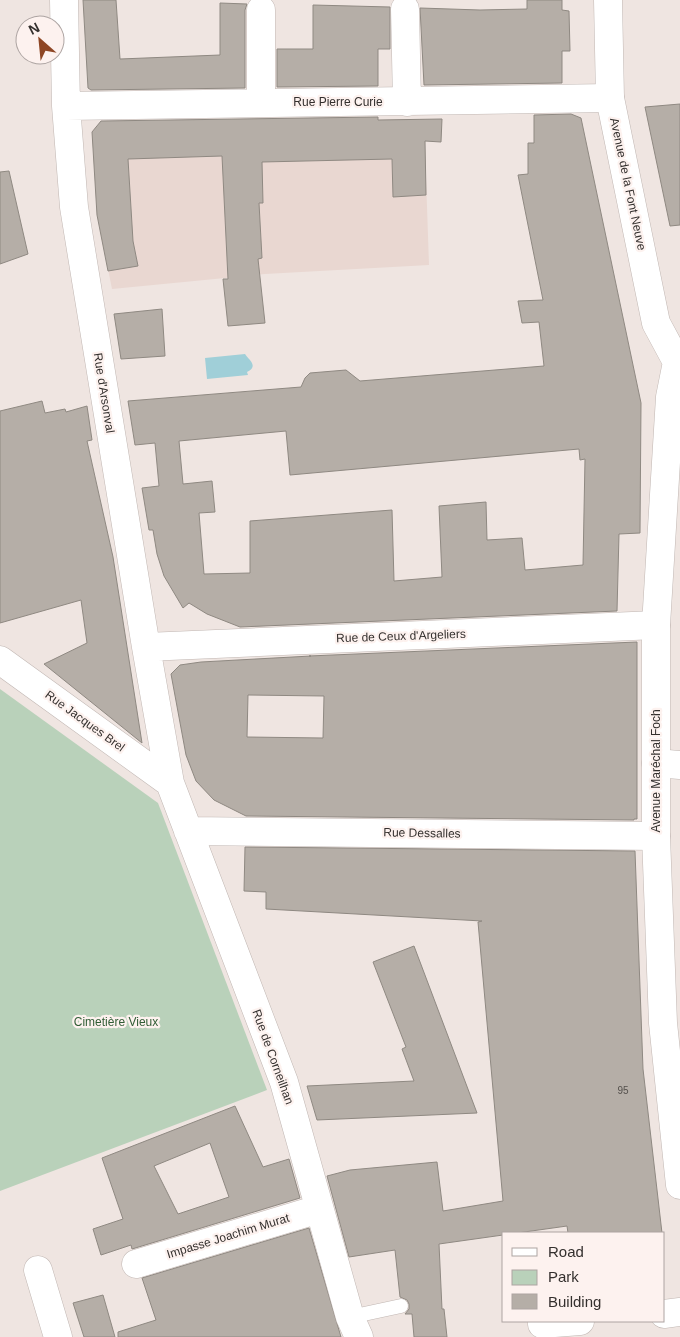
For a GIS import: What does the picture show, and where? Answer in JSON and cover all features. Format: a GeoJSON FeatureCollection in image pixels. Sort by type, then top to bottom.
{"type":"FeatureCollection","features":[{"type":"Feature","properties":{"kind":"street","name":"Rue d'Arsonval"},"geometry":{"type":"LineString","coordinates":[[64,0],[66,106],[74,207],[170,783]]}},
{"type":"Feature","properties":{"kind":"street","name":"Avenue de la Font Neuve"},"geometry":{"type":"LineString","coordinates":[[608,0],[610,98],[656,323],[679,360]]}},
{"type":"Feature","properties":{"kind":"street"},"geometry":{"type":"LineString","coordinates":[[405,9],[407,102]]}},
{"type":"Feature","properties":{"kind":"street"},"geometry":{"type":"LineString","coordinates":[[261,10],[261,103]]}},
{"type":"Feature","properties":{"kind":"street","name":"Rue Pierre Curie"},"geometry":{"type":"LineString","coordinates":[[66,106],[610,98]]}},
{"type":"Feature","properties":{"kind":"street","name":"Avenue Maréchal Foch"},"geometry":{"type":"LineString","coordinates":[[679,360],[670,397],[656,625],[668,764],[656,836],[671,1023],[680,1185]]}},
{"type":"Feature","properties":{"kind":"street","name":"Rue de Ceux d'Argeliers"},"geometry":{"type":"LineString","coordinates":[[146,647],[656,625]]}},
{"type":"Feature","properties":{"kind":"street","name":"Rue Jacques Brel"},"geometry":{"type":"LineString","coordinates":[[0,660],[170,783]]}},
{"type":"Feature","properties":{"kind":"street","name":"Rue de Corneilhan"},"geometry":{"type":"LineString","coordinates":[[170,783],[284,1082],[355,1327]]}},
{"type":"Feature","properties":{"kind":"street","name":"Rue Dessalles"},"geometry":{"type":"LineString","coordinates":[[188,831],[656,836]]}},
{"type":"Feature","properties":{"kind":"street","name":"Impasse Joachim Murat"},"geometry":{"type":"LineString","coordinates":[[136,1264],[319,1208]]}},
{"type":"Feature","properties":{"kind":"street"},"geometry":{"type":"LineString","coordinates":[[38,1270],[57,1337]]}},
{"type":"Feature","properties":{"kind":"street"},"geometry":{"type":"LineString","coordinates":[[665,1314],[680,1312]]}},
{"type":"Feature","properties":{"kind":"street"},"geometry":{"type":"LineString","coordinates":[[542,1324],[567,1322]]}},
{"type":"Feature","properties":{"kind":"lane"},"geometry":{"type":"LineString","coordinates":[[355,1327],[401,1306]]}},
{"type":"Feature","properties":{"kind":"shaded area"},"geometry":{"type":"Polygon","coordinates":[[[424,119],[429,265],[265,274],[112,289],[97,214],[92,132],[96,126],[424,119]]]}},
{"type":"Feature","properties":{"kind":"green space","name":"Cimetière Vieux"},"geometry":{"type":"Polygon","coordinates":[[[0,689],[158,803],[267,1090],[0,1191],[0,689]]]}},
{"type":"Feature","properties":{"kind":"water"},"geometry":{"type":"Polygon","coordinates":[[[245,354],[253,365],[251,370],[247,372],[248,375],[207,379],[205,358],[245,354]]]}},
{"type":"Feature","properties":{"kind":"building"},"geometry":{"type":"Polygon","coordinates":[[[83,0],[116,0],[120,59],[220,55],[220,3],[247,4],[245,10],[245,88],[91,90],[88,88],[83,0]]]}},
{"type":"Feature","properties":{"kind":"building"},"geometry":{"type":"Polygon","coordinates":[[[527,0],[562,0],[562,10],[569,11],[570,51],[562,51],[562,83],[424,85],[420,8],[527,9],[527,0]]]}},
{"type":"Feature","properties":{"kind":"building"},"geometry":{"type":"Polygon","coordinates":[[[313,5],[390,7],[390,49],[378,49],[378,86],[277,87],[277,49],[313,49],[313,5]]]}},
{"type":"Feature","properties":{"kind":"building"},"geometry":{"type":"Polygon","coordinates":[[[680,104],[680,225],[670,226],[645,107],[680,104]]]}},
{"type":"Feature","properties":{"kind":"building"},"geometry":{"type":"Polygon","coordinates":[[[571,114],[581,118],[641,403],[640,533],[619,534],[617,611],[240,627],[207,614],[189,603],[183,608],[164,576],[157,554],[153,530],[149,530],[142,488],[159,486],[155,443],[135,445],[128,401],[301,387],[305,378],[310,373],[346,370],[360,381],[544,366],[539,322],[522,323],[518,301],[543,300],[518,175],[528,174],[528,143],[534,143],[534,115],[571,114]],[[286,431],[179,441],[183,484],[212,481],[215,512],[199,513],[204,574],[250,573],[250,521],[392,510],[394,581],[442,577],[439,506],[486,502],[487,540],[522,538],[525,570],[583,565],[585,459],[580,460],[579,449],[290,475],[286,431]]]}},
{"type":"Feature","properties":{"kind":"building"},"geometry":{"type":"Polygon","coordinates":[[[378,117],[378,120],[442,119],[441,142],[425,141],[426,195],[393,197],[392,159],[262,162],[263,203],[259,203],[262,258],[258,259],[265,323],[228,326],[223,279],[228,279],[222,156],[128,159],[133,241],[138,266],[108,271],[97,215],[92,132],[101,121],[378,117]]]}},
{"type":"Feature","properties":{"kind":"building"},"geometry":{"type":"Polygon","coordinates":[[[9,171],[28,254],[0,264],[0,172],[9,171]]]}},
{"type":"Feature","properties":{"kind":"building"},"geometry":{"type":"Polygon","coordinates":[[[162,309],[165,356],[121,359],[114,314],[162,309]]]}},
{"type":"Feature","properties":{"kind":"building"},"geometry":{"type":"Polygon","coordinates":[[[42,401],[45,413],[65,409],[66,412],[87,406],[92,440],[87,441],[113,557],[142,743],[44,664],[87,643],[81,600],[0,623],[0,411],[42,401]]]}},
{"type":"Feature","properties":{"kind":"building"},"geometry":{"type":"Polygon","coordinates":[[[637,642],[637,819],[246,816],[214,800],[196,781],[186,755],[171,674],[180,665],[201,662],[311,656],[309,656],[637,642]],[[248,695],[247,737],[323,738],[324,696],[248,695]]]}},
{"type":"Feature","properties":{"kind":"building"},"geometry":{"type":"Polygon","coordinates":[[[245,847],[635,851],[643,1069],[662,1232],[568,1232],[567,1226],[524,1232],[502,1232],[502,1235],[439,1244],[442,1309],[444,1309],[447,1337],[414,1337],[412,1314],[405,1314],[409,1309],[409,1304],[407,1300],[400,1297],[395,1250],[349,1257],[327,1176],[350,1170],[437,1162],[443,1211],[503,1201],[478,922],[482,921],[266,909],[266,892],[244,891],[245,847]]]}},
{"type":"Feature","properties":{"kind":"building"},"geometry":{"type":"Polygon","coordinates":[[[414,946],[477,1113],[317,1120],[307,1086],[414,1081],[402,1049],[406,1047],[373,962],[414,946]]]}},
{"type":"Feature","properties":{"kind":"building"},"geometry":{"type":"Polygon","coordinates":[[[235,1106],[263,1167],[289,1159],[300,1198],[132,1249],[131,1245],[101,1255],[93,1229],[123,1219],[102,1158],[235,1106]],[[210,1143],[154,1166],[178,1214],[229,1197],[210,1143]]]}},
{"type":"Feature","properties":{"kind":"building"},"geometry":{"type":"Polygon","coordinates":[[[309,1228],[341,1337],[118,1337],[118,1332],[156,1320],[142,1278],[309,1228]]]}},
{"type":"Feature","properties":{"kind":"building"},"geometry":{"type":"Polygon","coordinates":[[[103,1295],[115,1337],[84,1337],[73,1303],[103,1295]]]}}]}
